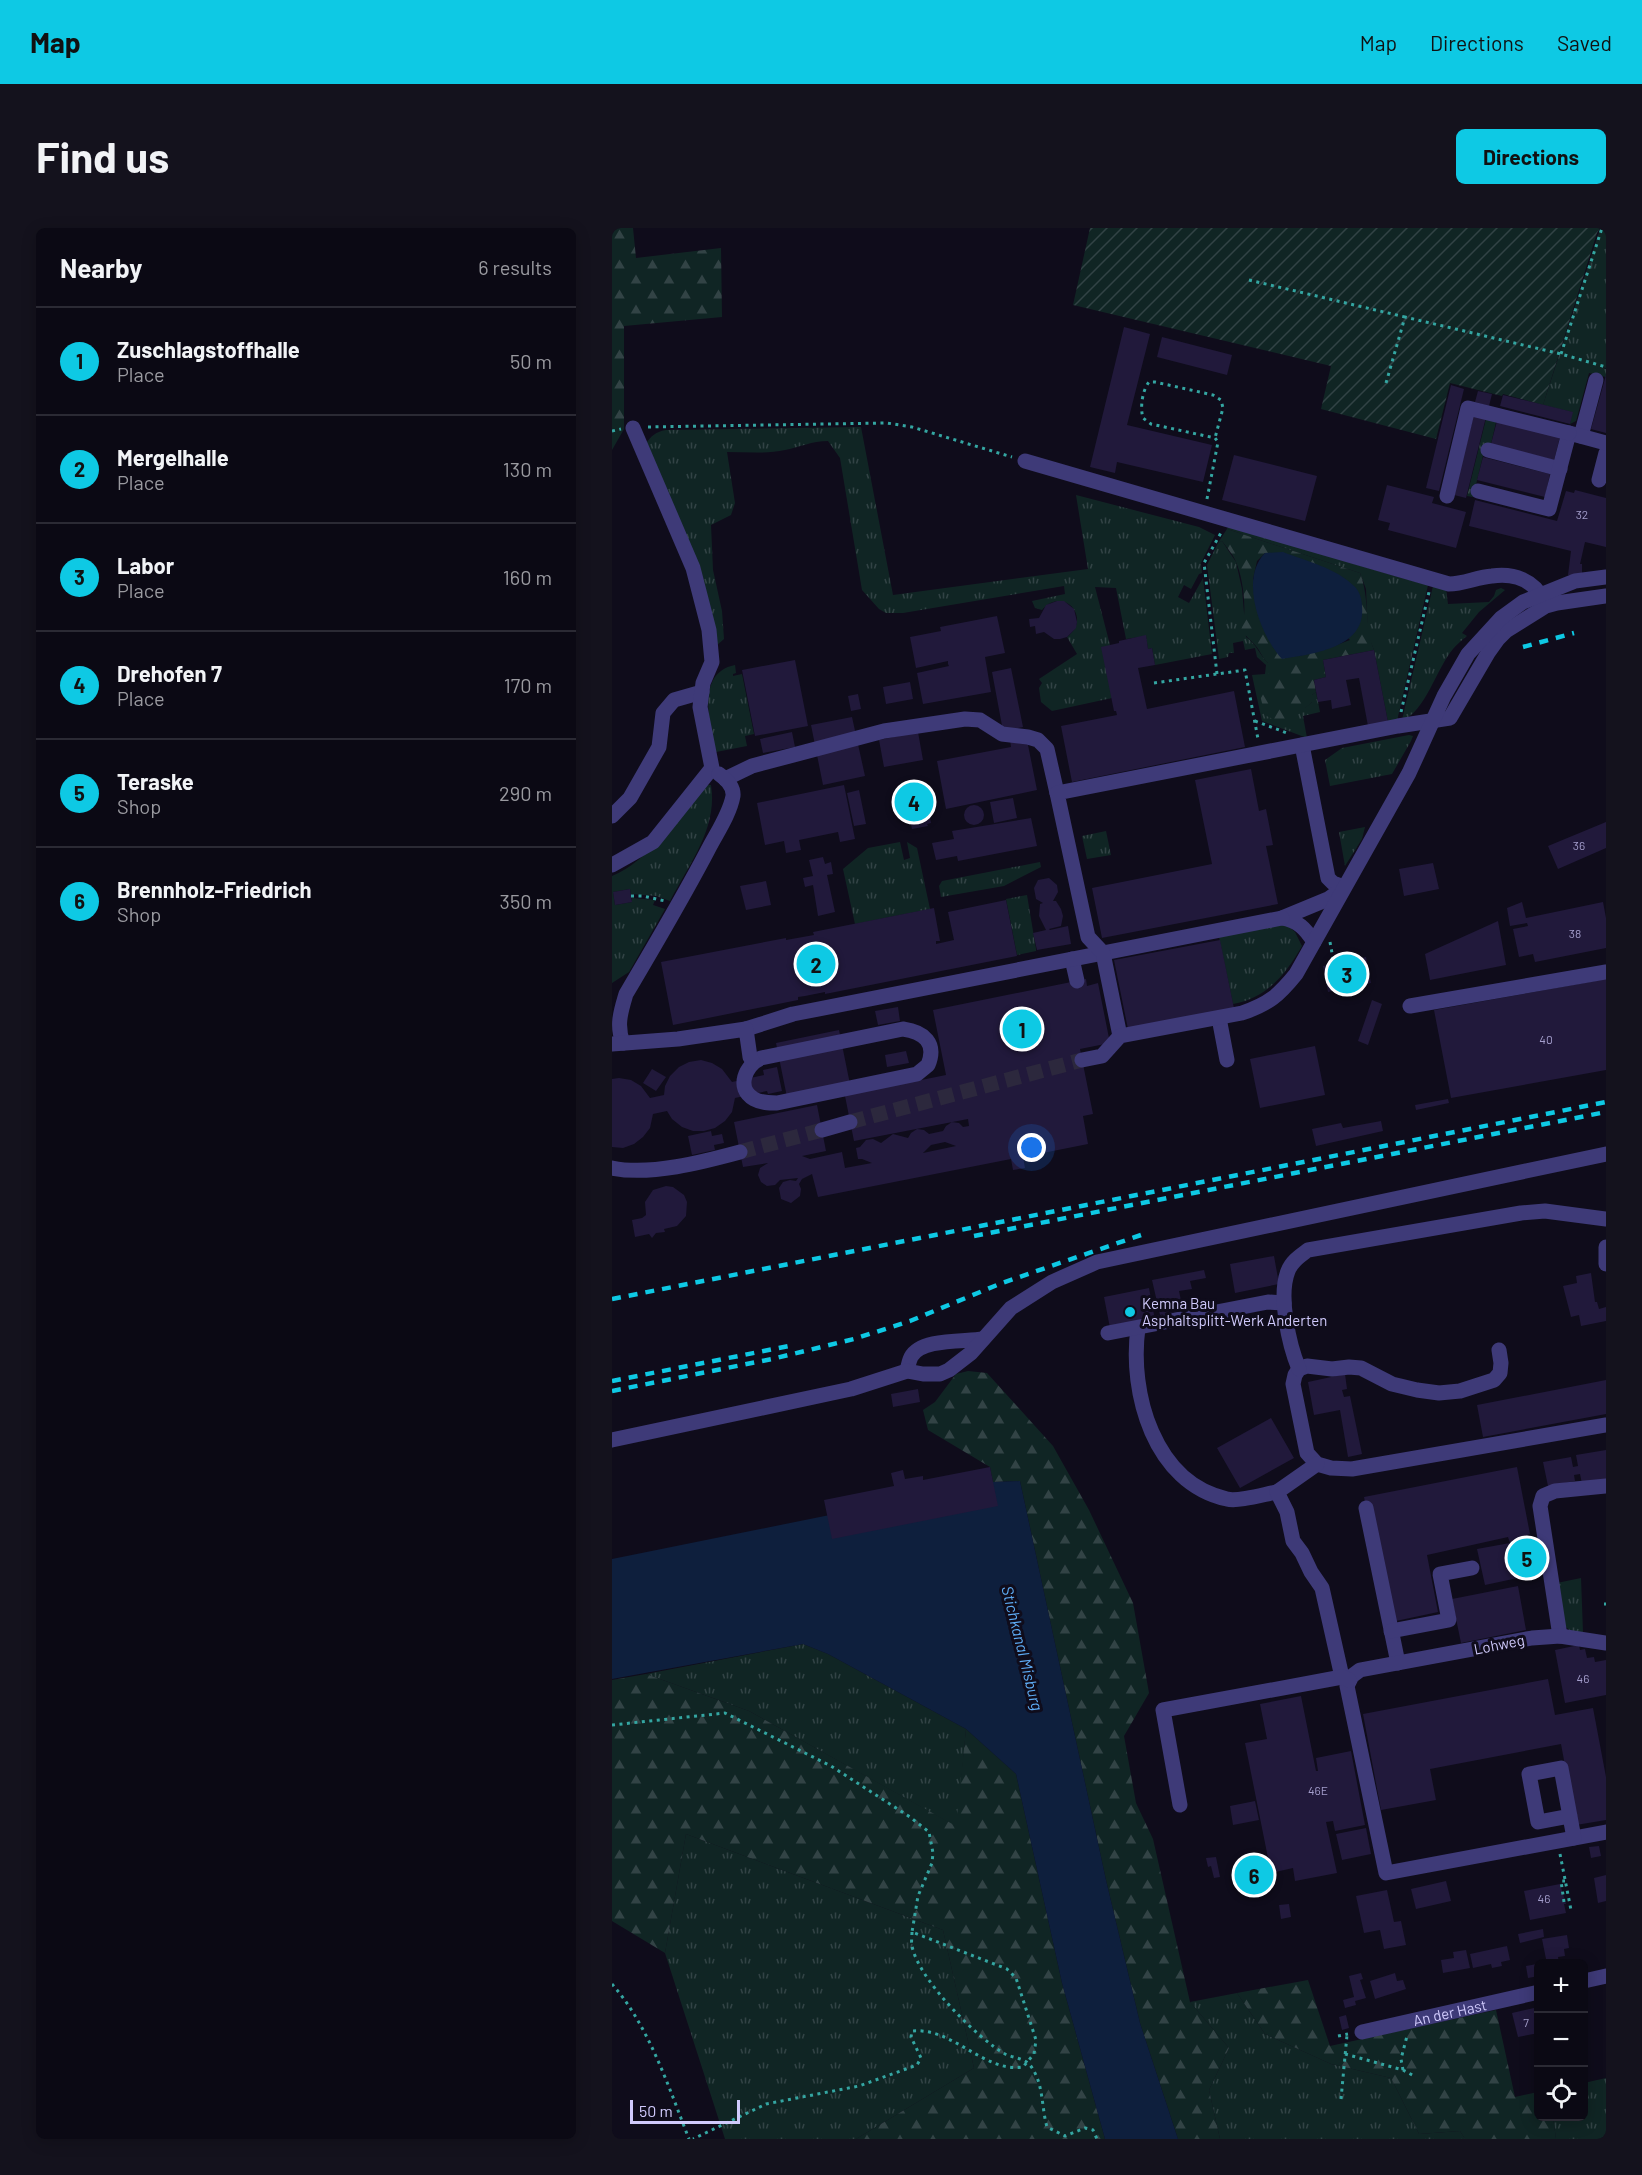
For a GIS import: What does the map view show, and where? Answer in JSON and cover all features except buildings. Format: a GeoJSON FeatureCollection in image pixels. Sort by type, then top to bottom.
{"type":"FeatureCollection","features":[{"type":"Feature","properties":{"kind":"street"},"geometry":{"type":"LineString","coordinates":[[1478,491],[1549,508],[1560,469],[1596,380]]}},
{"type":"Feature","properties":{"kind":"street"},"geometry":{"type":"LineString","coordinates":[[1447,496],[1468,408],[1606,442]]}},
{"type":"Feature","properties":{"kind":"street"},"geometry":{"type":"LineString","coordinates":[[633,428],[693,568],[708,630],[712,662],[703,683],[699,706],[712,768],[726,779],[732,788],[733,795],[728,809],[676,907],[619,995],[617,1043],[678,1039],[746,1029],[793,1014],[1282,918],[1328,899],[1344,887]]}},
{"type":"Feature","properties":{"kind":"street"},"geometry":{"type":"LineString","coordinates":[[1488,450],[1560,469]]}},
{"type":"Feature","properties":{"kind":"street"},"geometry":{"type":"LineString","coordinates":[[1599,480],[1606,453]]}},
{"type":"Feature","properties":{"kind":"street"},"geometry":{"type":"LineString","coordinates":[[1025,461],[1432,579],[1458,584],[1491,576],[1527,579],[1543,600],[1557,603],[1606,596]]}},
{"type":"Feature","properties":{"kind":"street"},"geometry":{"type":"LineString","coordinates":[[1057,793],[1398,726],[1450,718],[1498,639],[1543,600],[1575,580],[1606,577]]}},
{"type":"Feature","properties":{"kind":"street"},"geometry":{"type":"LineString","coordinates":[[1543,600],[1576,590],[1606,587]]}},
{"type":"Feature","properties":{"kind":"street"},"geometry":{"type":"LineString","coordinates":[[612,816],[630,798],[659,747],[663,713],[674,700],[702,692]]}},
{"type":"Feature","properties":{"kind":"street"},"geometry":{"type":"LineString","coordinates":[[726,779],[752,765],[884,731],[965,719],[980,720],[1002,734],[1038,740],[1047,749],[1088,937],[1103,953],[1120,1036]]}},
{"type":"Feature","properties":{"kind":"street"},"geometry":{"type":"LineString","coordinates":[[1082,1060],[1102,1056],[1120,1036],[1219,1018],[1262,1007],[1281,994],[1296,974],[1409,773],[1434,720]]}},
{"type":"Feature","properties":{"kind":"street"},"geometry":{"type":"LineString","coordinates":[[1302,745],[1328,878],[1333,883],[1344,887]]}},
{"type":"Feature","properties":{"kind":"street"},"geometry":{"type":"LineString","coordinates":[[612,865],[653,842],[712,768]]}},
{"type":"Feature","properties":{"kind":"street"},"geometry":{"type":"LineString","coordinates":[[1282,918],[1293,920],[1301,925],[1314,942]]}},
{"type":"Feature","properties":{"kind":"street"},"geometry":{"type":"LineString","coordinates":[[1072,959],[1077,981]]}},
{"type":"Feature","properties":{"kind":"street"},"geometry":{"type":"LineString","coordinates":[[1410,1006],[1606,972]]}},
{"type":"Feature","properties":{"kind":"street"},"geometry":{"type":"LineString","coordinates":[[1219,1018],[1227,1060]]}},
{"type":"Feature","properties":{"kind":"street"},"geometry":{"type":"LineString","coordinates":[[746,1029],[750,1057],[753,1062]]}},
{"type":"Feature","properties":{"kind":"street"},"geometry":{"type":"LineString","coordinates":[[903,1029],[922,1034],[935,1047],[928,1065],[917,1074],[777,1102],[759,1101],[746,1092],[745,1075],[753,1062],[773,1054],[903,1029]]}},
{"type":"Feature","properties":{"kind":"street"},"geometry":{"type":"LineString","coordinates":[[822,1130],[850,1122]]}},
{"type":"Feature","properties":{"kind":"street"},"geometry":{"type":"LineString","coordinates":[[612,1168],[629,1171],[651,1170],[740,1152]]}},
{"type":"Feature","properties":{"kind":"street"},"geometry":{"type":"LineString","coordinates":[[612,1440],[851,1389],[907,1371],[940,1374],[971,1353],[1011,1308],[1052,1282],[1096,1262],[1606,1154]]}},
{"type":"Feature","properties":{"kind":"street"},"geometry":{"type":"LineString","coordinates":[[1299,1369],[1294,1356],[1284,1303],[1288,1272],[1292,1263],[1308,1250],[1521,1213],[1545,1211],[1606,1219]]}},
{"type":"Feature","properties":{"kind":"street"},"geometry":{"type":"LineString","coordinates":[[1606,1247],[1606,1264]]}},
{"type":"Feature","properties":{"kind":"street"},"geometry":{"type":"LineString","coordinates":[[1108,1333],[1268,1302],[1284,1303]]}},
{"type":"Feature","properties":{"kind":"street"},"geometry":{"type":"LineString","coordinates":[[1138,1328],[1136,1364],[1150,1430],[1170,1463],[1181,1475],[1198,1487],[1229,1500],[1277,1492],[1317,1464]]}},
{"type":"Feature","properties":{"kind":"street"},"geometry":{"type":"LineString","coordinates":[[907,1371],[912,1355],[930,1343],[983,1339]]}},
{"type":"Feature","properties":{"kind":"street"},"geometry":{"type":"LineString","coordinates":[[1499,1350],[1500,1373],[1494,1380],[1460,1391],[1438,1393],[1392,1384],[1360,1368],[1332,1369],[1307,1366],[1299,1369],[1293,1384],[1307,1454],[1317,1464],[1331,1468],[1352,1469],[1606,1425]]}},
{"type":"Feature","properties":{"kind":"street"},"geometry":{"type":"LineString","coordinates":[[1560,1636],[1540,1506],[1543,1496],[1555,1491],[1606,1486]]}},
{"type":"Feature","properties":{"kind":"street"},"geometry":{"type":"LineString","coordinates":[[1277,1492],[1287,1512],[1293,1541],[1322,1587],[1347,1686],[1386,1873],[1606,1832]]}},
{"type":"Feature","properties":{"kind":"street"},"geometry":{"type":"LineString","coordinates":[[1366,1508],[1391,1631],[1395,1663]]}},
{"type":"Feature","properties":{"kind":"street"},"geometry":{"type":"LineString","coordinates":[[1391,1631],[1449,1620],[1440,1574],[1472,1568]]}},
{"type":"Feature","properties":{"kind":"street","name":"Lohweg"},"geometry":{"type":"LineString","coordinates":[[1180,1805],[1163,1710],[1345,1679],[1360,1670],[1532,1638],[1560,1636],[1606,1643]]}},
{"type":"Feature","properties":{"kind":"street"},"geometry":{"type":"LineString","coordinates":[[1570,1816],[1574,1838]]}},
{"type":"Feature","properties":{"kind":"street"},"geometry":{"type":"LineString","coordinates":[[1588,1980],[1606,1976]]}},
{"type":"Feature","properties":{"kind":"street","name":"An der Hast"},"geometry":{"type":"LineString","coordinates":[[1354,2033],[1534,1993]]}},
{"type":"Feature","properties":{"kind":"path"},"geometry":{"type":"LineString","coordinates":[[1561,354],[1602,228]]}},
{"type":"Feature","properties":{"kind":"path"},"geometry":{"type":"LineString","coordinates":[[1249,280],[1561,354],[1606,367]]}},
{"type":"Feature","properties":{"kind":"path"},"geometry":{"type":"LineString","coordinates":[[1386,383],[1405,316]]}},
{"type":"Feature","properties":{"kind":"path"},"geometry":{"type":"LineString","coordinates":[[1205,513],[1218,442],[1215,438],[1223,408],[1221,400],[1213,395],[1149,382],[1141,411],[1143,418],[1151,424],[1215,438]]}},
{"type":"Feature","properties":{"kind":"path"},"geometry":{"type":"LineString","coordinates":[[612,431],[693,425],[887,423],[912,427],[1025,461]]}},
{"type":"Feature","properties":{"kind":"path"},"geometry":{"type":"LineString","coordinates":[[1217,674],[1204,563],[1229,519]]}},
{"type":"Feature","properties":{"kind":"path"},"geometry":{"type":"LineString","coordinates":[[1398,726],[1432,579]]}},
{"type":"Feature","properties":{"kind":"path"},"geometry":{"type":"LineString","coordinates":[[1154,683],[1245,670],[1261,753]]}},
{"type":"Feature","properties":{"kind":"path"},"geometry":{"type":"LineString","coordinates":[[631,896],[664,901],[676,907]]}},
{"type":"Feature","properties":{"kind":"path"},"geometry":{"type":"LineString","coordinates":[[612,1725],[725,1713],[831,1766],[910,1817],[929,1832],[933,1853],[932,1863],[918,1896],[912,1932],[912,1948],[922,1967],[946,2005],[1005,2054],[1028,2062],[1039,2078],[1047,2127],[1065,2136],[1085,2128],[1093,2130],[1097,2139]]}},
{"type":"Feature","properties":{"kind":"path"},"geometry":{"type":"LineString","coordinates":[[1558,1841],[1571,1910]]}},
{"type":"Feature","properties":{"kind":"path"},"geometry":{"type":"LineString","coordinates":[[1564,1902],[1561,1881],[1565,1881]]}},
{"type":"Feature","properties":{"kind":"path"},"geometry":{"type":"LineString","coordinates":[[612,1984],[639,2024],[664,2074],[691,2139],[766,2104],[860,2085],[917,2065],[921,2058],[911,2037],[912,2031],[923,2030],[947,2038],[1003,2067],[1023,2067],[1034,2054],[1036,2040],[1016,1978],[1006,1969],[912,1932]]}},
{"type":"Feature","properties":{"kind":"path"},"geometry":{"type":"LineString","coordinates":[[1403,2070],[1401,2059],[1407,2036],[1405,2022]]}},
{"type":"Feature","properties":{"kind":"path"},"geometry":{"type":"LineString","coordinates":[[1341,2099],[1345,2054],[1354,2033]]}},
{"type":"Feature","properties":{"kind":"path"},"geometry":{"type":"LineString","coordinates":[[1345,2054],[1403,2070],[1416,2077]]}},
{"type":"Feature","properties":{"kind":"green space"},"geometry":{"type":"Polygon","coordinates":[[[612,228],[633,228],[636,258],[721,248],[722,317],[624,326],[624,429],[612,450],[612,228]]]}},
{"type":"Feature","properties":{"kind":"green space"},"geometry":{"type":"Polygon","coordinates":[[[1090,228],[1600,228],[1543,405],[1450,383],[1436,439],[1321,409],[1331,366],[1073,305],[1090,228]]]}},
{"type":"Feature","properties":{"kind":"green space"},"geometry":{"type":"Polygon","coordinates":[[[1600,229],[1606,231],[1606,368],[1601,367],[1606,369],[1606,377],[1589,373],[1576,421],[1570,424],[1572,412],[1543,405],[1600,229]]]}},
{"type":"Feature","properties":{"kind":"green space"},"geometry":{"type":"Polygon","coordinates":[[[1486,419],[1496,422],[1491,444],[1486,443],[1473,497],[1467,496],[1486,419]]]}},
{"type":"Feature","properties":{"kind":"green space"},"geometry":{"type":"Polygon","coordinates":[[[861,427],[893,595],[1088,569],[1076,495],[1199,527],[1215,535],[1201,563],[1202,573],[1199,574],[1191,589],[1184,585],[1178,597],[1189,603],[1203,578],[1212,654],[1155,665],[1152,648],[1148,649],[1146,636],[1126,639],[1116,588],[1095,587],[1110,645],[1112,698],[1052,711],[1041,702],[1039,688],[1042,683],[1039,679],[1077,654],[1067,637],[1074,629],[1077,621],[1076,614],[1066,603],[1058,601],[1050,603],[1042,610],[1035,608],[1032,601],[1065,594],[1064,586],[903,613],[886,613],[879,609],[862,590],[840,458],[828,441],[778,451],[727,452],[735,503],[731,515],[711,525],[713,570],[722,611],[724,639],[717,645],[645,445],[654,435],[666,430],[861,427]]]}},
{"type":"Feature","properties":{"kind":"green space"},"geometry":{"type":"Polygon","coordinates":[[[1229,525],[1428,585],[1397,721],[1388,722],[1374,650],[1368,635],[1366,589],[1360,573],[1227,529],[1229,525]]]}},
{"type":"Feature","properties":{"kind":"green space"},"geometry":{"type":"Polygon","coordinates":[[[1227,529],[1360,573],[1374,650],[1323,660],[1326,677],[1314,680],[1316,692],[1312,695],[1312,702],[1290,718],[1278,720],[1265,715],[1258,687],[1268,675],[1268,663],[1241,629],[1244,596],[1241,577],[1232,554],[1222,541],[1218,543],[1227,529]],[[1265,553],[1257,561],[1253,579],[1299,656],[1350,640],[1265,553]]]}},
{"type":"Feature","properties":{"kind":"green space"},"geometry":{"type":"Polygon","coordinates":[[[1222,541],[1236,562],[1242,589],[1246,637],[1268,663],[1268,675],[1305,708],[1312,702],[1312,695],[1316,692],[1320,712],[1303,716],[1307,738],[1262,721],[1252,675],[1265,674],[1266,665],[1257,657],[1255,648],[1245,650],[1243,641],[1233,643],[1234,653],[1229,653],[1228,657],[1219,659],[1207,565],[1218,543],[1222,541]]]}},
{"type":"Feature","properties":{"kind":"green space"},"geometry":{"type":"Polygon","coordinates":[[[1433,586],[1446,589],[1448,604],[1489,602],[1496,590],[1501,588],[1505,590],[1479,612],[1462,633],[1467,636],[1447,657],[1424,699],[1410,716],[1402,720],[1433,586]]]}},
{"type":"Feature","properties":{"kind":"green space"},"geometry":{"type":"Polygon","coordinates":[[[735,665],[736,673],[733,676],[742,674],[754,734],[745,736],[747,746],[716,752],[709,715],[710,689],[714,678],[722,670],[735,665]]]}},
{"type":"Feature","properties":{"kind":"green space"},"geometry":{"type":"Polygon","coordinates":[[[1413,736],[1411,741],[1392,774],[1330,786],[1325,760],[1342,748],[1413,736]]]}},
{"type":"Feature","properties":{"kind":"green space"},"geometry":{"type":"Polygon","coordinates":[[[704,785],[711,785],[712,801],[706,831],[670,901],[656,896],[631,894],[630,889],[613,892],[615,905],[632,902],[632,898],[655,900],[653,905],[665,909],[629,972],[612,983],[612,876],[651,849],[704,785]]]}},
{"type":"Feature","properties":{"kind":"green space"},"geometry":{"type":"Polygon","coordinates":[[[1365,827],[1362,839],[1345,866],[1339,832],[1365,827]]]}},
{"type":"Feature","properties":{"kind":"green space"},"geometry":{"type":"Polygon","coordinates":[[[1106,831],[1111,855],[1087,859],[1082,836],[1106,831]]]}},
{"type":"Feature","properties":{"kind":"green space"},"geometry":{"type":"Polygon","coordinates":[[[900,842],[904,860],[910,858],[907,842],[917,848],[930,909],[855,924],[843,869],[868,848],[900,842]]]}},
{"type":"Feature","properties":{"kind":"green space"},"geometry":{"type":"Polygon","coordinates":[[[1040,862],[1041,867],[1004,886],[941,897],[939,886],[942,881],[1040,862]]]}},
{"type":"Feature","properties":{"kind":"green space"},"geometry":{"type":"Polygon","coordinates":[[[1027,895],[1036,951],[1017,955],[1006,899],[1027,895]]]}},
{"type":"Feature","properties":{"kind":"green space"},"geometry":{"type":"Polygon","coordinates":[[[1286,924],[1295,932],[1302,946],[1296,956],[1282,975],[1266,990],[1245,1001],[1233,1004],[1219,937],[1286,924]]]}},
{"type":"Feature","properties":{"kind":"green space"},"geometry":{"type":"Polygon","coordinates":[[[968,1371],[987,1373],[1053,1446],[1089,1510],[1133,1603],[1149,1693],[1124,1736],[1136,1803],[1153,1839],[1190,2002],[1229,2048],[1209,2090],[1220,2139],[1178,2139],[1140,2023],[1106,1880],[1020,1481],[993,1482],[990,1467],[928,1430],[923,1410],[935,1402],[956,1374],[968,1371]]]}},
{"type":"Feature","properties":{"kind":"green space"},"geometry":{"type":"Polygon","coordinates":[[[1581,1578],[1583,1633],[1569,1630],[1563,1623],[1557,1583],[1581,1578]]]}},
{"type":"Feature","properties":{"kind":"green space"},"geometry":{"type":"Polygon","coordinates":[[[803,1644],[828,1654],[966,1729],[957,1827],[749,1711],[646,1674],[803,1644]]]}},
{"type":"Feature","properties":{"kind":"green space"},"geometry":{"type":"Polygon","coordinates":[[[646,1674],[749,1711],[956,1826],[966,1729],[1016,1774],[1062,1983],[1105,2139],[856,2139],[974,2068],[943,1930],[686,1834],[665,1953],[612,1921],[612,1680],[646,1674]]]}},
{"type":"Feature","properties":{"kind":"green space"},"geometry":{"type":"Polygon","coordinates":[[[686,1834],[943,1930],[974,2068],[856,2139],[725,2139],[665,1953],[686,1834]]]}},
{"type":"Feature","properties":{"kind":"green space"},"geometry":{"type":"Polygon","coordinates":[[[1308,1980],[1330,2046],[1496,2010],[1515,2097],[1534,2093],[1534,2121],[1554,2121],[1556,2139],[1465,2139],[1460,2131],[1419,2134],[1391,2078],[1331,2064],[1265,2034],[1237,1993],[1308,1980]]]}},
{"type":"Feature","properties":{"kind":"green space"},"geometry":{"type":"Polygon","coordinates":[[[1237,1993],[1265,2034],[1331,2064],[1391,2078],[1419,2134],[1460,2131],[1465,2139],[1220,2139],[1209,2090],[1229,2048],[1190,2002],[1237,1993]]]}},
{"type":"Feature","properties":{"kind":"green space"},"geometry":{"type":"Polygon","coordinates":[[[1606,2078],[1606,2139],[1556,2139],[1554,2121],[1588,2121],[1588,2082],[1606,2078]]]}},
{"type":"Feature","properties":{"kind":"water"},"geometry":{"type":"Polygon","coordinates":[[[1283,552],[1339,574],[1358,590],[1362,604],[1361,621],[1355,632],[1346,640],[1322,651],[1282,659],[1274,649],[1260,622],[1253,592],[1254,577],[1257,564],[1265,553],[1283,552]]]}},
{"type":"Feature","properties":{"kind":"water","name":"Stichkanal Misburg"},"geometry":{"type":"Polygon","coordinates":[[[1020,1481],[1106,1880],[1140,2023],[1178,2139],[1105,2139],[1062,1983],[1016,1774],[966,1729],[828,1654],[803,1644],[612,1679],[612,1559],[993,1482],[1020,1481]]]}},
{"type":"Feature","properties":{"kind":"tunnel"},"geometry":{"type":"LineString","coordinates":[[850,1122],[1082,1060]]}},
{"type":"Feature","properties":{"kind":"tunnel"},"geometry":{"type":"LineString","coordinates":[[740,1152],[822,1130]]}},
{"type":"Feature","properties":{"kind":"railway"},"geometry":{"type":"LineString","coordinates":[[1523,647],[1574,633]]}},
{"type":"Feature","properties":{"kind":"railway"},"geometry":{"type":"LineString","coordinates":[[612,1299],[1606,1102]]}},
{"type":"Feature","properties":{"kind":"railway"},"geometry":{"type":"LineString","coordinates":[[974,1236],[1606,1112]]}},
{"type":"Feature","properties":{"kind":"railway"},"geometry":{"type":"LineString","coordinates":[[612,1391],[772,1359],[854,1339],[910,1321],[1002,1283],[1141,1235]]}},
{"type":"Feature","properties":{"kind":"railway"},"geometry":{"type":"LineString","coordinates":[[612,1381],[789,1346]]}},
{"type":"Feature","properties":{"kind":"place","name":"Drehofen 7"},"geometry":{"type":"Point","coordinates":[914,802]}},
{"type":"Feature","properties":{"kind":"place","name":"Mergelhalle"},"geometry":{"type":"Point","coordinates":[816,964]}},
{"type":"Feature","properties":{"kind":"place","name":"Labor"},"geometry":{"type":"Point","coordinates":[1347,974]}},
{"type":"Feature","properties":{"kind":"place","name":"Zuschlagstoffhalle"},"geometry":{"type":"Point","coordinates":[1022,1029]}},
{"type":"Feature","properties":{"kind":"place","name":"Kemna Bau Asphaltsplitt-Werk Anderten"},"geometry":{"type":"Point","coordinates":[1130,1312]}},
{"type":"Feature","properties":{"kind":"place","name":"Teraske"},"geometry":{"type":"Point","coordinates":[1527,1558]}},
{"type":"Feature","properties":{"kind":"place","name":"Brennholz-Friedrich"},"geometry":{"type":"Point","coordinates":[1254,1875]}}]}
